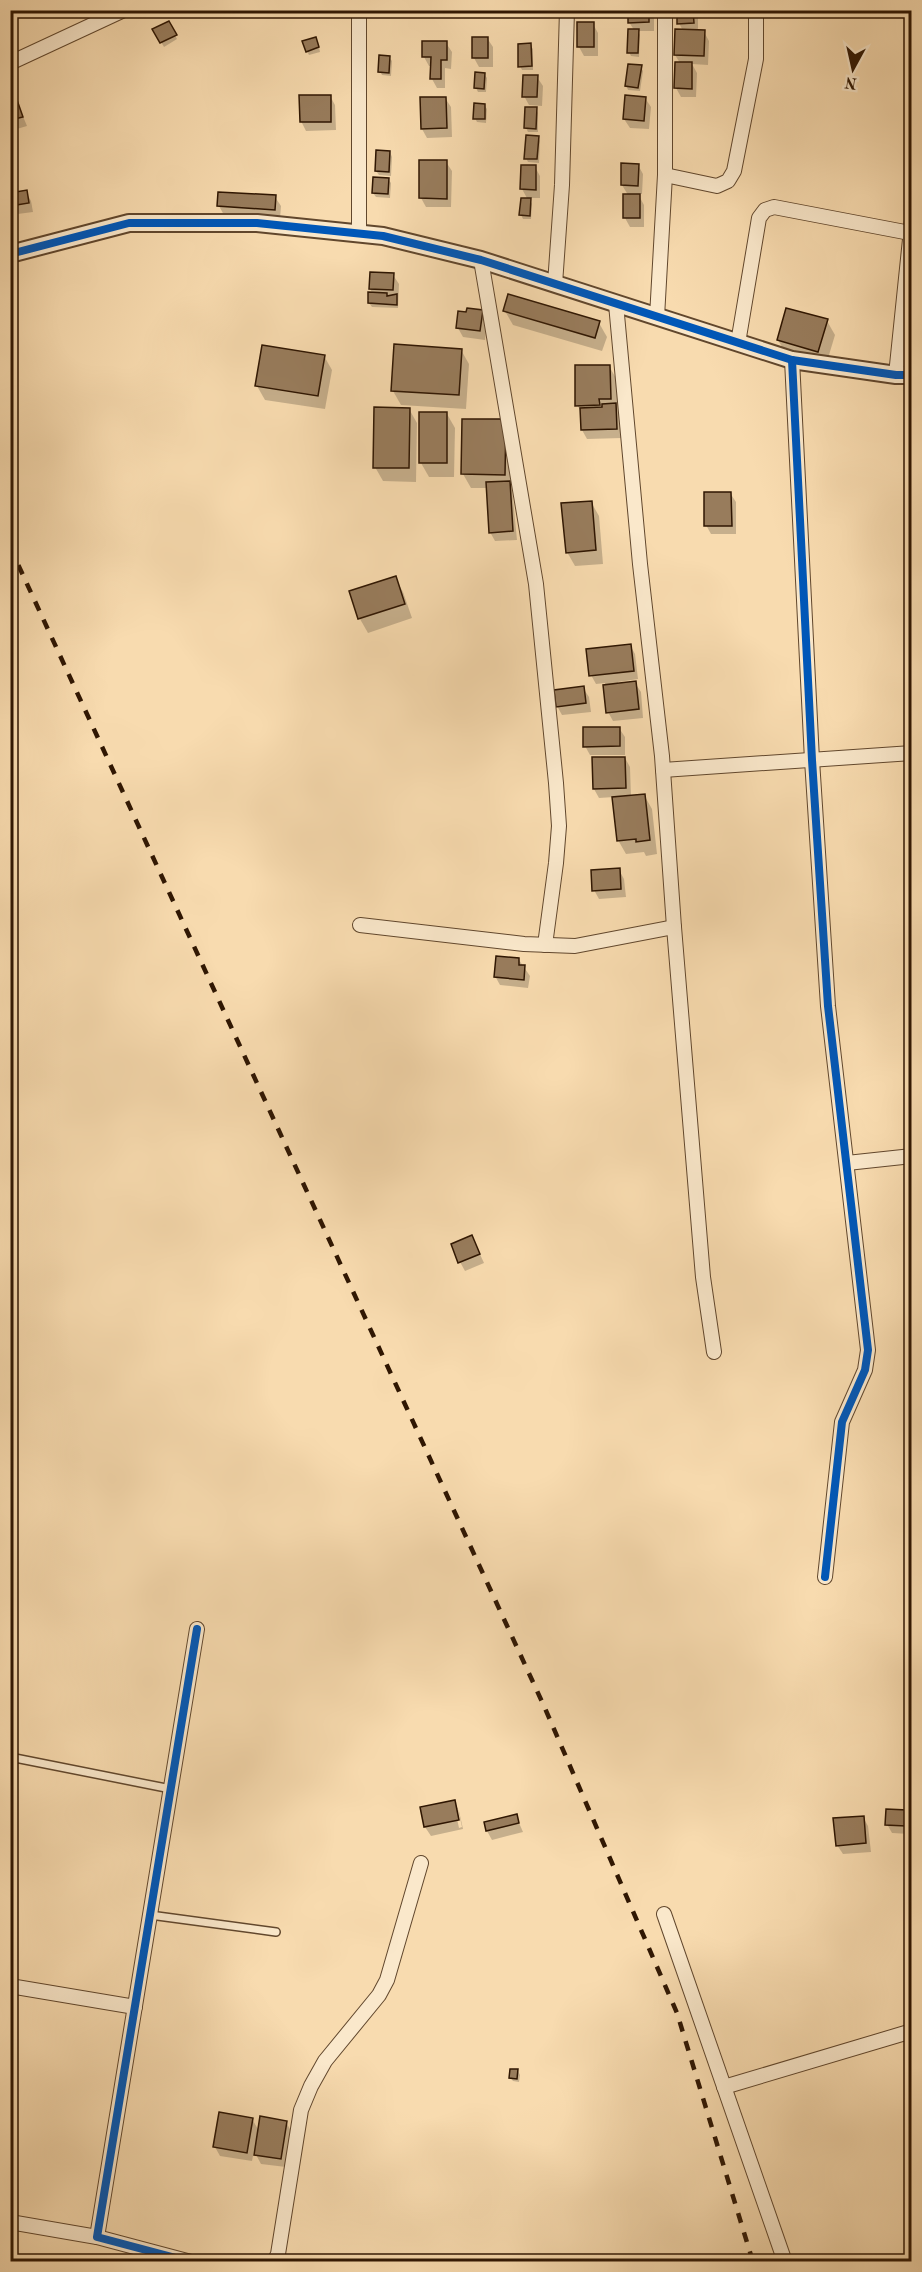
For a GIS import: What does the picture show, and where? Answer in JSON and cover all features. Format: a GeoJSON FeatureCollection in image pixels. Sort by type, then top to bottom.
{"type":"FeatureCollection","features":[{"type":"Feature","properties":{"kind":"street"},"geometry":{"type":"LineString","coordinates":[[10,63],[124,10]]}},
{"type":"Feature","properties":{"kind":"street"},"geometry":{"type":"LineString","coordinates":[[359,10],[359,234]]}},
{"type":"Feature","properties":{"kind":"street"},"geometry":{"type":"LineString","coordinates":[[555,284],[562,185],[567,10]]}},
{"type":"Feature","properties":{"kind":"street"},"geometry":{"type":"LineString","coordinates":[[657,317],[665,176],[665,10]]}},
{"type":"Feature","properties":{"kind":"street"},"geometry":{"type":"LineString","coordinates":[[665,176],[717,186],[728,181],[734,171],[756,59],[756,10]]}},
{"type":"Feature","properties":{"kind":"street"},"geometry":{"type":"LineString","coordinates":[[10,254],[129,223],[257,223],[383,236],[481,261],[555,284],[616,304],[738,343],[792,360],[904,375],[911,227],[774,207],[765,210],[759,218],[738,343]]}},
{"type":"Feature","properties":{"kind":"street"},"geometry":{"type":"LineString","coordinates":[[481,261],[536,584],[556,783],[559,826],[545,945]]}},
{"type":"Feature","properties":{"kind":"street"},"geometry":{"type":"LineString","coordinates":[[616,304],[639,552],[663,770],[703,1277],[714,1352]]}},
{"type":"Feature","properties":{"kind":"street"},"geometry":{"type":"LineString","coordinates":[[792,360],[812,760],[828,1006],[868,1350],[865,1370],[842,1422],[825,1577]]}},
{"type":"Feature","properties":{"kind":"street"},"geometry":{"type":"LineString","coordinates":[[663,770],[912,753]]}},
{"type":"Feature","properties":{"kind":"street"},"geometry":{"type":"LineString","coordinates":[[360,925],[545,945],[575,946],[674,927]]}},
{"type":"Feature","properties":{"kind":"street"},"geometry":{"type":"LineString","coordinates":[[847,1163],[912,1156]]}},
{"type":"Feature","properties":{"kind":"street"},"geometry":{"type":"LineString","coordinates":[[97,2237],[197,1629]]}},
{"type":"Feature","properties":{"kind":"street"},"geometry":{"type":"LineString","coordinates":[[274,2262],[278,2254],[301,2110],[310,2086],[325,2061],[379,1995],[387,1980],[422,1863]]}},
{"type":"Feature","properties":{"kind":"street"},"geometry":{"type":"LineString","coordinates":[[664,1914],[785,2262]]}},
{"type":"Feature","properties":{"kind":"street"},"geometry":{"type":"LineString","coordinates":[[10,1986],[135,2007]]}},
{"type":"Feature","properties":{"kind":"street"},"geometry":{"type":"LineString","coordinates":[[724,2087],[912,2031]]}},
{"type":"Feature","properties":{"kind":"street"},"geometry":{"type":"LineString","coordinates":[[10,2222],[97,2237],[191,2262]]}},
{"type":"Feature","properties":{"kind":"lane"},"geometry":{"type":"LineString","coordinates":[[10,1757],[171,1789]]}},
{"type":"Feature","properties":{"kind":"lane"},"geometry":{"type":"LineString","coordinates":[[150,1915],[276,1932]]}},
{"type":"Feature","properties":{"kind":"building"},"geometry":{"type":"Polygon","coordinates":[[[628,10],[649,10],[649,22],[628,23],[628,10]]]}},
{"type":"Feature","properties":{"kind":"building"},"geometry":{"type":"Polygon","coordinates":[[[677,10],[693,10],[694,23],[677,24],[677,10]]]}},
{"type":"Feature","properties":{"kind":"building"},"geometry":{"type":"Polygon","coordinates":[[[169,21],[177,35],[160,43],[152,29],[169,21]]]}},
{"type":"Feature","properties":{"kind":"building"},"geometry":{"type":"Polygon","coordinates":[[[577,22],[594,22],[594,47],[577,47],[577,22]]]}},
{"type":"Feature","properties":{"kind":"building"},"geometry":{"type":"Polygon","coordinates":[[[628,29],[639,29],[638,53],[627,53],[628,29]]]}},
{"type":"Feature","properties":{"kind":"building"},"geometry":{"type":"Polygon","coordinates":[[[675,29],[705,30],[704,56],[674,55],[675,29]]]}},
{"type":"Feature","properties":{"kind":"building"},"geometry":{"type":"Polygon","coordinates":[[[316,37],[319,47],[306,52],[302,41],[316,37]]]}},
{"type":"Feature","properties":{"kind":"building"},"geometry":{"type":"Polygon","coordinates":[[[472,37],[488,37],[488,58],[472,58],[472,37]]]}},
{"type":"Feature","properties":{"kind":"building"},"geometry":{"type":"Polygon","coordinates":[[[422,41],[447,41],[447,60],[441,60],[441,79],[430,79],[431,57],[422,57],[422,41]]]}},
{"type":"Feature","properties":{"kind":"building"},"geometry":{"type":"Polygon","coordinates":[[[531,43],[532,66],[518,67],[518,44],[531,43]]]}},
{"type":"Feature","properties":{"kind":"building"},"geometry":{"type":"Polygon","coordinates":[[[379,55],[390,56],[389,73],[378,72],[379,55]]]}},
{"type":"Feature","properties":{"kind":"building"},"geometry":{"type":"Polygon","coordinates":[[[675,62],[692,62],[692,89],[674,88],[675,62]]]}},
{"type":"Feature","properties":{"kind":"building"},"geometry":{"type":"Polygon","coordinates":[[[628,64],[642,65],[638,88],[625,86],[628,64]]]}},
{"type":"Feature","properties":{"kind":"building"},"geometry":{"type":"Polygon","coordinates":[[[475,72],[485,73],[484,89],[474,88],[475,72]]]}},
{"type":"Feature","properties":{"kind":"building"},"geometry":{"type":"Polygon","coordinates":[[[523,75],[538,75],[537,97],[522,97],[523,75]]]}},
{"type":"Feature","properties":{"kind":"building"},"geometry":{"type":"Polygon","coordinates":[[[299,95],[331,95],[331,122],[300,122],[299,95]]]}},
{"type":"Feature","properties":{"kind":"building"},"geometry":{"type":"Polygon","coordinates":[[[625,95],[646,97],[644,121],[623,119],[625,95]]]}},
{"type":"Feature","properties":{"kind":"building"},"geometry":{"type":"Polygon","coordinates":[[[420,97],[446,97],[447,128],[421,129],[420,97]]]}},
{"type":"Feature","properties":{"kind":"building"},"geometry":{"type":"Polygon","coordinates":[[[17,100],[23,117],[10,120],[10,102],[17,100]]]}},
{"type":"Feature","properties":{"kind":"building"},"geometry":{"type":"Polygon","coordinates":[[[474,103],[485,104],[485,119],[473,119],[474,103]]]}},
{"type":"Feature","properties":{"kind":"building"},"geometry":{"type":"Polygon","coordinates":[[[525,107],[537,107],[536,129],[524,128],[525,107]]]}},
{"type":"Feature","properties":{"kind":"building"},"geometry":{"type":"Polygon","coordinates":[[[526,135],[539,136],[537,159],[524,159],[526,135]]]}},
{"type":"Feature","properties":{"kind":"building"},"geometry":{"type":"Polygon","coordinates":[[[376,150],[390,151],[389,172],[375,171],[376,150]]]}},
{"type":"Feature","properties":{"kind":"building"},"geometry":{"type":"Polygon","coordinates":[[[419,160],[447,160],[447,199],[419,198],[419,160]]]}},
{"type":"Feature","properties":{"kind":"building"},"geometry":{"type":"Polygon","coordinates":[[[621,163],[639,164],[638,186],[621,185],[621,163]]]}},
{"type":"Feature","properties":{"kind":"building"},"geometry":{"type":"Polygon","coordinates":[[[521,165],[536,165],[536,190],[520,189],[521,165]]]}},
{"type":"Feature","properties":{"kind":"building"},"geometry":{"type":"Polygon","coordinates":[[[373,177],[389,178],[388,194],[372,193],[373,177]]]}},
{"type":"Feature","properties":{"kind":"building"},"geometry":{"type":"Polygon","coordinates":[[[27,190],[29,203],[10,206],[10,193],[27,190]]]}},
{"type":"Feature","properties":{"kind":"building"},"geometry":{"type":"Polygon","coordinates":[[[218,192],[276,195],[275,210],[217,206],[218,192]]]}},
{"type":"Feature","properties":{"kind":"building"},"geometry":{"type":"Polygon","coordinates":[[[623,194],[640,194],[640,218],[623,218],[623,194]]]}},
{"type":"Feature","properties":{"kind":"building"},"geometry":{"type":"Polygon","coordinates":[[[521,198],[531,198],[530,216],[519,215],[521,198]]]}},
{"type":"Feature","properties":{"kind":"building"},"geometry":{"type":"Polygon","coordinates":[[[370,272],[394,273],[393,290],[369,289],[370,272]]]}},
{"type":"Feature","properties":{"kind":"building"},"geometry":{"type":"Polygon","coordinates":[[[368,292],[387,293],[387,296],[397,294],[397,305],[368,303],[368,292]]]}},
{"type":"Feature","properties":{"kind":"building"},"geometry":{"type":"Polygon","coordinates":[[[508,294],[600,321],[595,338],[503,311],[508,294]]]}},
{"type":"Feature","properties":{"kind":"building"},"geometry":{"type":"Polygon","coordinates":[[[467,308],[483,310],[480,331],[456,328],[458,311],[466,312],[467,308]]]}},
{"type":"Feature","properties":{"kind":"building"},"geometry":{"type":"Polygon","coordinates":[[[786,308],[828,319],[818,352],[777,340],[786,308]]]}},
{"type":"Feature","properties":{"kind":"building"},"geometry":{"type":"Polygon","coordinates":[[[394,344],[462,349],[459,395],[391,391],[394,344]]]}},
{"type":"Feature","properties":{"kind":"building"},"geometry":{"type":"Polygon","coordinates":[[[262,345],[325,355],[318,396],[255,386],[262,345]]]}},
{"type":"Feature","properties":{"kind":"building"},"geometry":{"type":"Polygon","coordinates":[[[575,365],[610,365],[611,399],[599,399],[600,405],[575,406],[575,365]]]}},
{"type":"Feature","properties":{"kind":"building"},"geometry":{"type":"Polygon","coordinates":[[[616,403],[617,429],[581,430],[580,408],[602,407],[602,404],[616,403]]]}},
{"type":"Feature","properties":{"kind":"building"},"geometry":{"type":"Polygon","coordinates":[[[374,407],[410,408],[409,468],[373,468],[374,407]]]}},
{"type":"Feature","properties":{"kind":"building"},"geometry":{"type":"Polygon","coordinates":[[[419,412],[447,412],[447,463],[419,463],[419,412]]]}},
{"type":"Feature","properties":{"kind":"building"},"geometry":{"type":"Polygon","coordinates":[[[462,419],[506,419],[505,475],[461,474],[462,419]]]}},
{"type":"Feature","properties":{"kind":"building"},"geometry":{"type":"Polygon","coordinates":[[[510,481],[513,531],[489,533],[486,482],[510,481]]]}},
{"type":"Feature","properties":{"kind":"building"},"geometry":{"type":"Polygon","coordinates":[[[704,492],[731,492],[732,526],[704,526],[704,492]]]}},
{"type":"Feature","properties":{"kind":"building"},"geometry":{"type":"Polygon","coordinates":[[[592,501],[596,550],[566,553],[561,503],[592,501]]]}},
{"type":"Feature","properties":{"kind":"building"},"geometry":{"type":"Polygon","coordinates":[[[396,576],[405,604],[358,619],[349,591],[396,576]]]}},
{"type":"Feature","properties":{"kind":"building"},"geometry":{"type":"Polygon","coordinates":[[[631,644],[634,671],[589,676],[586,649],[631,644]]]}},
{"type":"Feature","properties":{"kind":"building"},"geometry":{"type":"Polygon","coordinates":[[[636,681],[639,709],[606,713],[603,685],[636,681]]]}},
{"type":"Feature","properties":{"kind":"building"},"geometry":{"type":"Polygon","coordinates":[[[584,686],[586,703],[556,707],[554,690],[584,686]]]}},
{"type":"Feature","properties":{"kind":"building"},"geometry":{"type":"Polygon","coordinates":[[[583,727],[620,727],[620,746],[583,747],[583,727]]]}},
{"type":"Feature","properties":{"kind":"building"},"geometry":{"type":"Polygon","coordinates":[[[592,757],[625,757],[626,788],[593,789],[592,757]]]}},
{"type":"Feature","properties":{"kind":"building"},"geometry":{"type":"Polygon","coordinates":[[[645,794],[650,840],[617,841],[612,797],[645,794]]]}},
{"type":"Feature","properties":{"kind":"building"},"geometry":{"type":"Polygon","coordinates":[[[620,868],[621,889],[592,891],[591,870],[620,868]]]}},
{"type":"Feature","properties":{"kind":"building"},"geometry":{"type":"Polygon","coordinates":[[[496,956],[519,958],[519,965],[525,965],[524,980],[494,977],[496,956]]]}},
{"type":"Feature","properties":{"kind":"building"},"geometry":{"type":"Polygon","coordinates":[[[472,1235],[480,1254],[458,1263],[451,1244],[472,1235]]]}},
{"type":"Feature","properties":{"kind":"building"},"geometry":{"type":"Polygon","coordinates":[[[455,1800],[459,1820],[424,1827],[420,1807],[455,1800]]]}},
{"type":"Feature","properties":{"kind":"building"},"geometry":{"type":"Polygon","coordinates":[[[886,1809],[907,1810],[906,1826],[885,1825],[886,1809]]]}},
{"type":"Feature","properties":{"kind":"building"},"geometry":{"type":"Polygon","coordinates":[[[517,1814],[519,1823],[486,1831],[484,1822],[517,1814]]]}},
{"type":"Feature","properties":{"kind":"building"},"geometry":{"type":"Polygon","coordinates":[[[864,1816],[866,1843],[836,1846],[833,1818],[864,1816]]]}},
{"type":"Feature","properties":{"kind":"building"},"geometry":{"type":"Polygon","coordinates":[[[510,2069],[518,2069],[517,2079],[509,2078],[510,2069]]]}},
{"type":"Feature","properties":{"kind":"building"},"geometry":{"type":"Polygon","coordinates":[[[219,2112],[253,2118],[247,2153],[213,2147],[219,2112]]]}},
{"type":"Feature","properties":{"kind":"building"},"geometry":{"type":"Polygon","coordinates":[[[260,2116],[287,2121],[281,2159],[254,2155],[260,2116]]]}},
{"type":"Feature","properties":{"kind":"railway"},"geometry":{"type":"LineString","coordinates":[[10,547],[544,1706],[677,2013],[753,2262]]}},
{"type":"Feature","properties":{"kind":"cycle path"},"geometry":{"type":"LineString","coordinates":[[10,254],[129,223],[257,223],[383,236],[481,260],[792,360],[896,375],[912,375]]}},
{"type":"Feature","properties":{"kind":"cycle path"},"geometry":{"type":"LineString","coordinates":[[792,360],[812,760],[828,1006],[868,1350],[865,1370],[842,1422],[825,1577]]}},
{"type":"Feature","properties":{"kind":"cycle path"},"geometry":{"type":"LineString","coordinates":[[191,2262],[97,2237],[197,1629]]}}]}
